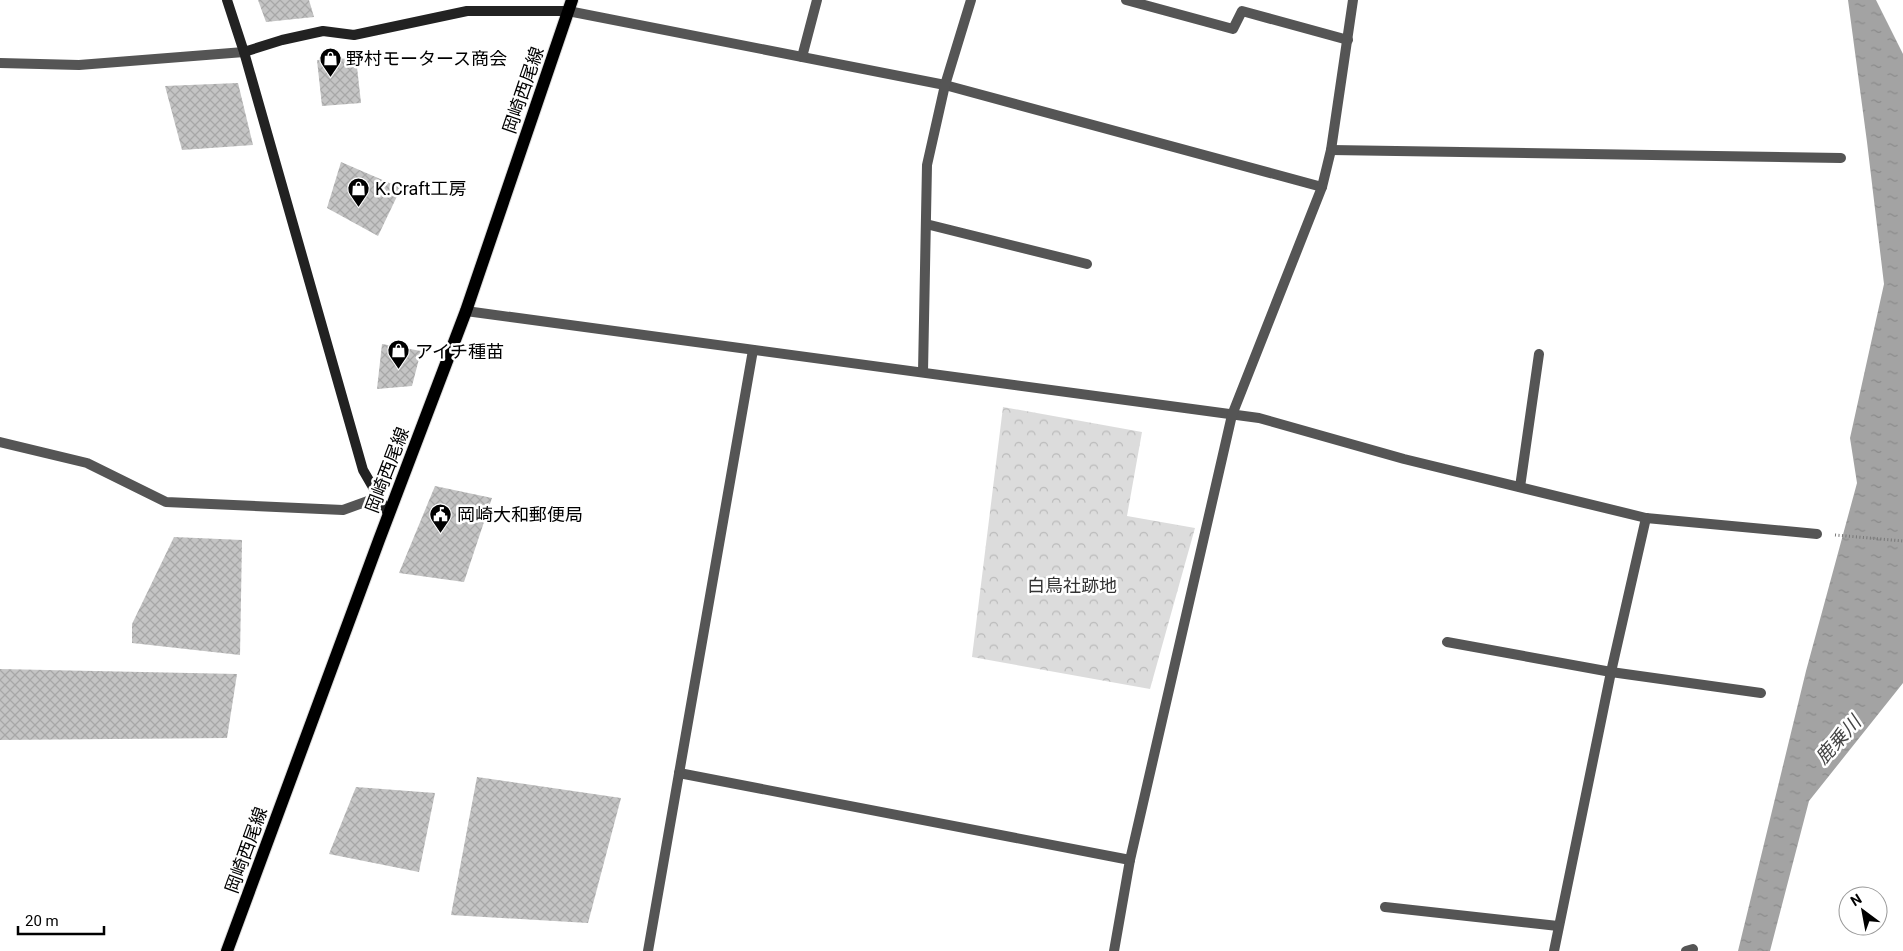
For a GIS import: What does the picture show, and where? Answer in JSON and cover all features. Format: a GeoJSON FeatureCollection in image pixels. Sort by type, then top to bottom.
{"type":"FeatureCollection","features":[{"type":"Feature","properties":{"kind":"main road","name":"岡崎西尾線"},"geometry":{"type":"LineString","coordinates":[[227,951],[466,311],[570,6]]}},
{"type":"Feature","properties":{"kind":"street"},"geometry":{"type":"LineString","coordinates":[[227,0],[244,52],[363,470],[389,515]]}},
{"type":"Feature","properties":{"kind":"street"},"geometry":{"type":"LineString","coordinates":[[802,57],[817,0]]}},
{"type":"Feature","properties":{"kind":"street"},"geometry":{"type":"LineString","coordinates":[[923,372],[926,165],[946,85],[971,0]]}},
{"type":"Feature","properties":{"kind":"street"},"geometry":{"type":"LineString","coordinates":[[1126,0],[1233,29],[1242,12],[1348,40]]}},
{"type":"Feature","properties":{"kind":"street"},"geometry":{"type":"LineString","coordinates":[[1114,951],[1130,860],[1232,415],[1322,187],[1331,150],[1353,0]]}},
{"type":"Feature","properties":{"kind":"street"},"geometry":{"type":"LineString","coordinates":[[0,63],[80,65],[244,52],[282,40],[323,31],[354,34],[467,11],[570,6],[802,57],[946,85],[1322,187]]}},
{"type":"Feature","properties":{"kind":"street"},"geometry":{"type":"LineString","coordinates":[[1331,150],[1842,158]]}},
{"type":"Feature","properties":{"kind":"street"},"geometry":{"type":"LineString","coordinates":[[926,224],[1087,264]]}},
{"type":"Feature","properties":{"kind":"street"},"geometry":{"type":"LineString","coordinates":[[466,311],[1259,418],[1404,459],[1646,518],[1817,534]]}},
{"type":"Feature","properties":{"kind":"street"},"geometry":{"type":"LineString","coordinates":[[648,951],[753,350]]}},
{"type":"Feature","properties":{"kind":"street"},"geometry":{"type":"LineString","coordinates":[[1520,487],[1539,354]]}},
{"type":"Feature","properties":{"kind":"street"},"geometry":{"type":"LineString","coordinates":[[0,442],[87,463],[166,502],[343,510],[379,497]]}},
{"type":"Feature","properties":{"kind":"street"},"geometry":{"type":"LineString","coordinates":[[1554,951],[1610,672],[1646,518]]}},
{"type":"Feature","properties":{"kind":"street"},"geometry":{"type":"LineString","coordinates":[[1447,642],[1610,672],[1761,693]]}},
{"type":"Feature","properties":{"kind":"street"},"geometry":{"type":"LineString","coordinates":[[679,773],[1130,860]]}},
{"type":"Feature","properties":{"kind":"street"},"geometry":{"type":"LineString","coordinates":[[1385,907],[1558,926]]}},
{"type":"Feature","properties":{"kind":"path"},"geometry":{"type":"LineString","coordinates":[[1817,534],[1903,541]]}},
{"type":"Feature","properties":{"kind":"green space","name":"白鳥社跡地"},"geometry":{"type":"Polygon","coordinates":[[[1003,407],[1142,432],[1127,516],[1195,528],[1150,689],[972,657],[1003,407]]]}},
{"type":"Feature","properties":{"kind":"water","name":"鹿乗川"},"geometry":{"type":"Polygon","coordinates":[[[1848,0],[1876,0],[1903,54],[1903,683],[1809,801],[1770,951],[1738,951],[1806,671],[1857,483],[1850,438],[1884,284],[1848,0]]]}},
{"type":"Feature","properties":{"kind":"building"},"geometry":{"type":"Polygon","coordinates":[[[258,0],[309,0],[314,17],[266,22],[258,0]]]}},
{"type":"Feature","properties":{"kind":"building"},"geometry":{"type":"Polygon","coordinates":[[[356,58],[361,103],[322,106],[317,60],[356,58]]]}},
{"type":"Feature","properties":{"kind":"building"},"geometry":{"type":"Polygon","coordinates":[[[238,83],[253,145],[182,150],[165,86],[238,83]]]}},
{"type":"Feature","properties":{"kind":"building"},"geometry":{"type":"Polygon","coordinates":[[[341,162],[401,188],[378,236],[327,208],[341,162]]]}},
{"type":"Feature","properties":{"kind":"building"},"geometry":{"type":"Polygon","coordinates":[[[382,344],[421,351],[412,386],[377,389],[382,344]]]}},
{"type":"Feature","properties":{"kind":"building"},"geometry":{"type":"Polygon","coordinates":[[[435,486],[492,498],[464,582],[399,573],[435,486]]]}},
{"type":"Feature","properties":{"kind":"building"},"geometry":{"type":"Polygon","coordinates":[[[174,537],[242,540],[240,655],[132,643],[132,624],[174,537]]]}},
{"type":"Feature","properties":{"kind":"building"},"geometry":{"type":"Polygon","coordinates":[[[0,669],[237,674],[227,738],[0,740],[0,669]]]}},
{"type":"Feature","properties":{"kind":"building"},"geometry":{"type":"Polygon","coordinates":[[[477,777],[621,798],[588,923],[451,915],[477,777]]]}},
{"type":"Feature","properties":{"kind":"building"},"geometry":{"type":"Polygon","coordinates":[[[356,787],[435,793],[419,872],[329,854],[356,787]]]}},
{"type":"Feature","properties":{"kind":"place","name":"野村モータース商会"},"geometry":{"type":"Point","coordinates":[330,77]}},
{"type":"Feature","properties":{"kind":"place","name":"K.Craft工房"},"geometry":{"type":"Point","coordinates":[359,207]}},
{"type":"Feature","properties":{"kind":"place","name":"アイチ種苗"},"geometry":{"type":"Point","coordinates":[399,370]}},
{"type":"Feature","properties":{"kind":"place","name":"岡崎大和郵便局"},"geometry":{"type":"Point","coordinates":[441,533]}}]}
